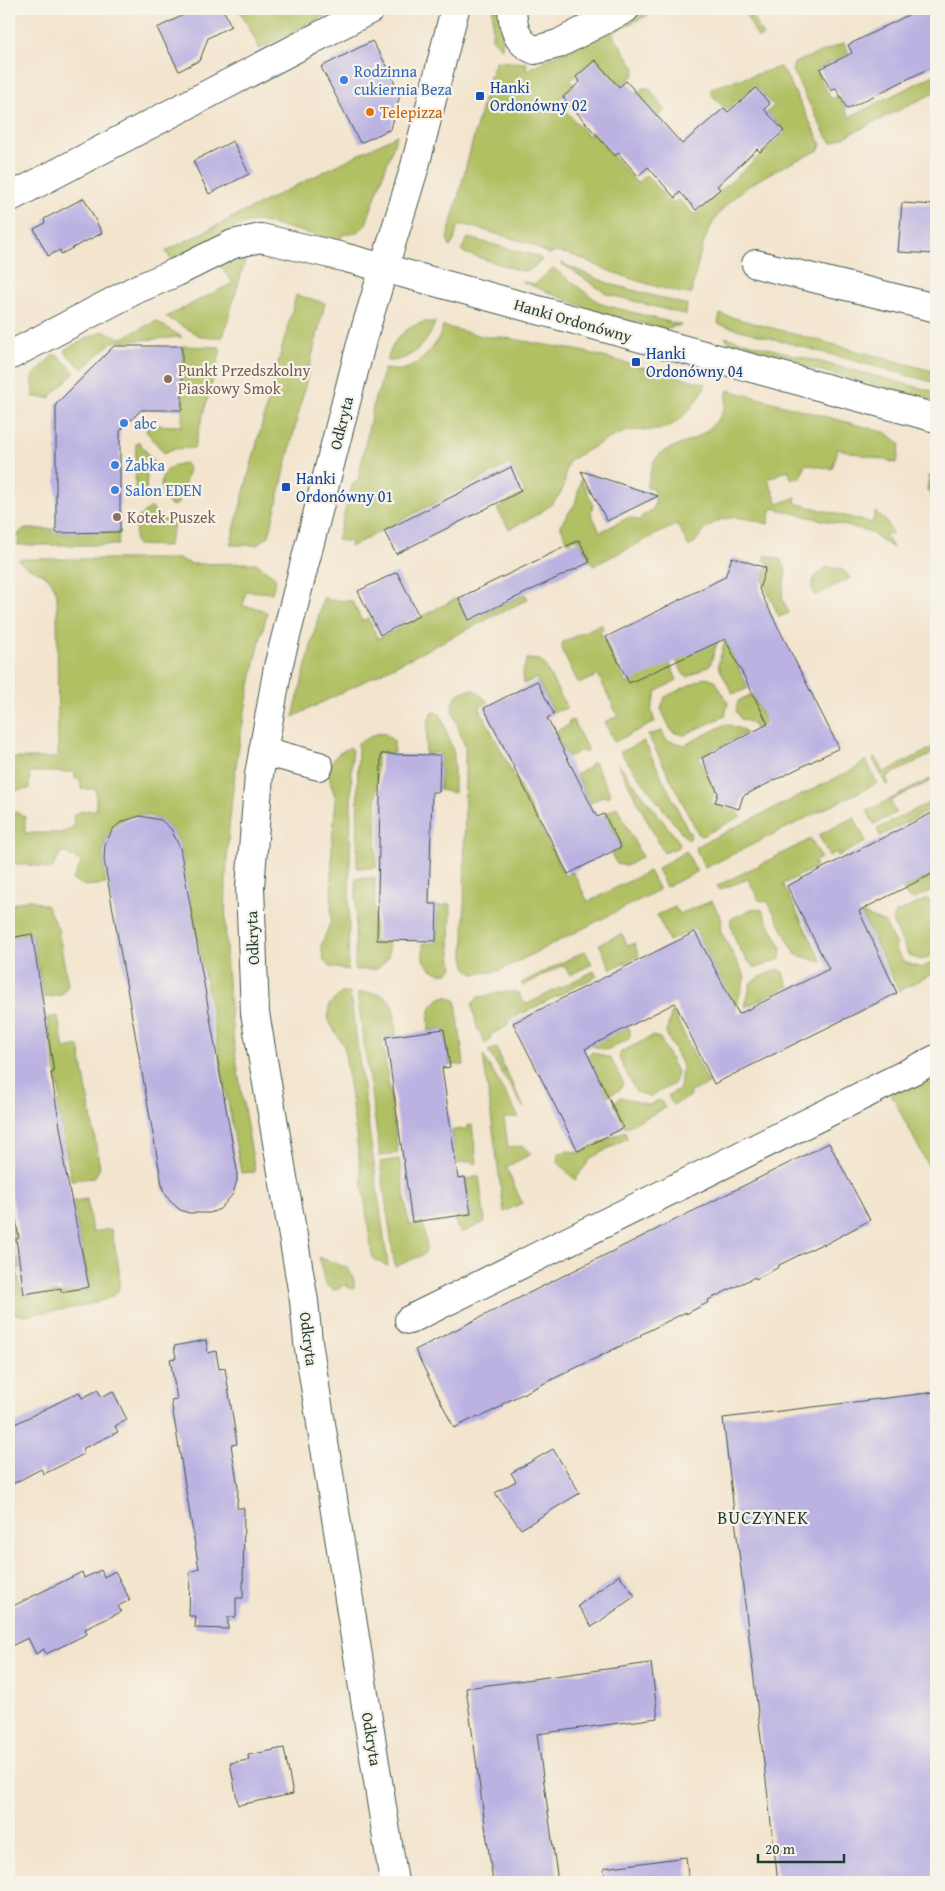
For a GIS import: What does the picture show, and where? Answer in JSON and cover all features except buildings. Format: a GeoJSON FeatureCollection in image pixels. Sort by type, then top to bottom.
{"type":"FeatureCollection","features":[{"type":"Feature","properties":{"kind":"street"},"geometry":{"type":"LineString","coordinates":[[9,198],[371,9]]}},
{"type":"Feature","properties":{"kind":"street","name":"Odkryta"},"geometry":{"type":"LineString","coordinates":[[394,1882],[308,1342],[304,1301],[254,1013],[250,887],[259,776],[278,667],[362,340],[415,166],[455,9]]}},
{"type":"Feature","properties":{"kind":"street"},"geometry":{"type":"LineString","coordinates":[[512,9],[514,30],[518,38],[535,50],[558,44],[625,9]]}},
{"type":"Feature","properties":{"kind":"street","name":"Hanki Ordonówny"},"geometry":{"type":"LineString","coordinates":[[9,356],[137,289],[177,272],[233,244],[261,238],[383,268],[936,418]]}},
{"type":"Feature","properties":{"kind":"street"},"geometry":{"type":"LineString","coordinates":[[756,264],[936,308]]}},
{"type":"Feature","properties":{"kind":"street"},"geometry":{"type":"LineString","coordinates":[[263,751],[320,766]]}},
{"type":"Feature","properties":{"kind":"street"},"geometry":{"type":"LineString","coordinates":[[409,1320],[936,1059]]}},
{"type":"Feature","properties":{"kind":"green space"},"geometry":{"type":"Polygon","coordinates":[[[239,9],[338,9],[260,49],[239,9]]]}},
{"type":"Feature","properties":{"kind":"green space"},"geometry":{"type":"Polygon","coordinates":[[[493,9],[503,9],[502,49],[492,38],[493,9]]]}},
{"type":"Feature","properties":{"kind":"green space"},"geometry":{"type":"Polygon","coordinates":[[[648,9],[660,9],[612,33],[635,68],[634,75],[621,87],[595,58],[570,80],[575,85],[557,101],[588,136],[592,132],[637,183],[646,175],[672,204],[679,199],[694,215],[786,132],[767,112],[774,106],[755,85],[726,110],[712,95],[711,88],[780,67],[784,71],[821,144],[819,150],[756,181],[742,191],[718,215],[706,237],[698,261],[691,294],[665,289],[632,279],[564,253],[549,254],[528,243],[466,225],[458,225],[454,241],[450,247],[447,239],[489,79],[496,61],[527,63],[526,70],[648,9]]]}},
{"type":"Feature","properties":{"kind":"green space"},"geometry":{"type":"Polygon","coordinates":[[[743,9],[749,9],[763,36],[758,38],[743,9]]]}},
{"type":"Feature","properties":{"kind":"green space"},"geometry":{"type":"Polygon","coordinates":[[[844,43],[849,53],[816,70],[831,99],[839,96],[849,117],[936,74],[936,92],[832,143],[825,134],[792,70],[794,63],[844,43]]]}},
{"type":"Feature","properties":{"kind":"green space"},"geometry":{"type":"Polygon","coordinates":[[[642,88],[649,88],[665,110],[653,121],[632,98],[642,88]]]}},
{"type":"Feature","properties":{"kind":"green space"},"geometry":{"type":"Polygon","coordinates":[[[397,135],[366,224],[356,232],[343,234],[340,241],[258,221],[238,226],[171,260],[166,251],[397,135]]]}},
{"type":"Feature","properties":{"kind":"green space"},"geometry":{"type":"Polygon","coordinates":[[[468,238],[537,256],[542,260],[530,270],[521,271],[465,253],[461,250],[468,238]]]}},
{"type":"Feature","properties":{"kind":"green space"},"geometry":{"type":"Polygon","coordinates":[[[248,250],[223,337],[202,337],[166,317],[233,283],[219,264],[248,250]]]}},
{"type":"Feature","properties":{"kind":"green space"},"geometry":{"type":"Polygon","coordinates":[[[561,263],[610,284],[687,305],[686,315],[607,294],[561,263]]]}},
{"type":"Feature","properties":{"kind":"green space"},"geometry":{"type":"Polygon","coordinates":[[[553,268],[601,304],[681,325],[664,329],[597,312],[523,282],[535,284],[553,268]]]}},
{"type":"Feature","properties":{"kind":"green space"},"geometry":{"type":"Polygon","coordinates":[[[296,295],[325,303],[269,536],[257,545],[230,545],[296,295]]]}},
{"type":"Feature","properties":{"kind":"green space"},"geometry":{"type":"Polygon","coordinates":[[[720,314],[936,372],[936,383],[718,324],[720,314]]]}},
{"type":"Feature","properties":{"kind":"green space"},"geometry":{"type":"Polygon","coordinates":[[[156,321],[182,337],[112,342],[83,369],[66,354],[66,349],[102,331],[122,338],[156,321]]]}},
{"type":"Feature","properties":{"kind":"green space"},"geometry":{"type":"Polygon","coordinates":[[[423,322],[435,322],[423,344],[411,355],[387,361],[392,347],[399,336],[409,328],[423,322]]]}},
{"type":"Feature","properties":{"kind":"green space"},"geometry":{"type":"Polygon","coordinates":[[[443,326],[486,337],[501,337],[581,351],[706,384],[698,399],[673,424],[657,430],[622,433],[570,460],[564,486],[554,501],[533,517],[509,529],[497,509],[525,492],[510,464],[350,547],[351,542],[337,540],[353,483],[358,480],[375,397],[379,390],[384,369],[398,370],[407,368],[421,360],[438,340],[443,326]]]}},
{"type":"Feature","properties":{"kind":"green space"},"geometry":{"type":"Polygon","coordinates":[[[725,337],[936,392],[936,401],[757,354],[731,345],[725,337]]]}},
{"type":"Feature","properties":{"kind":"green space"},"geometry":{"type":"Polygon","coordinates":[[[182,346],[219,347],[221,350],[194,448],[172,449],[164,453],[146,431],[148,425],[182,426],[182,346]]]}},
{"type":"Feature","properties":{"kind":"green space"},"geometry":{"type":"Polygon","coordinates":[[[53,355],[59,356],[75,373],[49,398],[33,397],[32,377],[53,355]]]}},
{"type":"Feature","properties":{"kind":"green space"},"geometry":{"type":"Polygon","coordinates":[[[728,390],[887,433],[900,444],[897,463],[838,449],[832,469],[805,464],[801,477],[792,480],[788,470],[768,479],[778,504],[796,497],[795,503],[872,523],[875,512],[888,524],[892,534],[885,533],[893,548],[868,531],[772,508],[768,524],[743,518],[720,520],[705,530],[689,547],[677,524],[593,566],[578,538],[568,542],[560,525],[575,504],[581,479],[593,504],[591,513],[600,532],[629,517],[640,521],[641,517],[653,509],[656,499],[652,488],[646,487],[656,458],[672,447],[698,436],[718,420],[724,409],[728,390]]]}},
{"type":"Feature","properties":{"kind":"green space"},"geometry":{"type":"Polygon","coordinates":[[[139,442],[154,462],[147,473],[146,494],[138,500],[135,498],[136,444],[139,442]]]}},
{"type":"Feature","properties":{"kind":"green space"},"geometry":{"type":"Polygon","coordinates":[[[186,463],[189,469],[179,504],[171,506],[162,492],[162,478],[170,468],[186,463]]]}},
{"type":"Feature","properties":{"kind":"green space"},"geometry":{"type":"Polygon","coordinates":[[[929,476],[936,478],[936,499],[927,490],[929,476]]]}},
{"type":"Feature","properties":{"kind":"green space"},"geometry":{"type":"Polygon","coordinates":[[[151,507],[160,517],[174,525],[168,546],[137,545],[135,541],[136,520],[151,507]]]}},
{"type":"Feature","properties":{"kind":"green space"},"geometry":{"type":"Polygon","coordinates":[[[24,529],[53,529],[52,532],[56,533],[119,532],[118,545],[18,545],[19,533],[24,529]]]}},
{"type":"Feature","properties":{"kind":"green space"},"geometry":{"type":"Polygon","coordinates":[[[766,555],[780,559],[786,569],[782,598],[789,613],[779,617],[763,581],[769,562],[764,560],[766,555]]]}},
{"type":"Feature","properties":{"kind":"green space"},"geometry":{"type":"Polygon","coordinates":[[[178,559],[192,564],[256,563],[276,578],[272,593],[246,591],[243,606],[261,609],[267,613],[255,662],[237,759],[227,858],[226,957],[230,1007],[238,1070],[255,1172],[241,1173],[181,848],[175,835],[156,818],[144,815],[132,816],[121,820],[112,829],[105,842],[103,857],[106,884],[86,886],[72,880],[82,862],[62,851],[51,870],[38,866],[9,863],[9,814],[16,812],[25,817],[25,833],[61,833],[74,826],[73,816],[81,811],[96,810],[96,789],[81,789],[81,780],[75,779],[75,772],[30,772],[29,789],[9,791],[9,758],[58,758],[57,595],[54,586],[46,576],[24,565],[18,560],[178,559]]]}},
{"type":"Feature","properties":{"kind":"green space"},"geometry":{"type":"Polygon","coordinates":[[[828,567],[843,570],[850,578],[815,596],[812,583],[820,572],[828,567]]]}},
{"type":"Feature","properties":{"kind":"green space"},"geometry":{"type":"Polygon","coordinates":[[[525,594],[528,599],[293,717],[323,598],[327,598],[327,600],[352,601],[362,621],[368,618],[378,639],[457,598],[468,622],[525,594]]]}},
{"type":"Feature","properties":{"kind":"green space"},"geometry":{"type":"Polygon","coordinates":[[[601,624],[604,629],[600,631],[626,683],[669,662],[677,680],[657,691],[651,710],[655,722],[614,742],[605,722],[618,716],[598,675],[579,684],[561,649],[563,642],[601,624]]]}},
{"type":"Feature","properties":{"kind":"green space"},"geometry":{"type":"Polygon","coordinates":[[[719,637],[710,665],[688,677],[684,675],[675,658],[719,637]]]}},
{"type":"Feature","properties":{"kind":"green space"},"geometry":{"type":"Polygon","coordinates":[[[725,640],[748,688],[737,693],[732,693],[718,665],[725,640]]]}},
{"type":"Feature","properties":{"kind":"green space"},"geometry":{"type":"Polygon","coordinates":[[[527,659],[540,660],[544,664],[567,708],[554,712],[536,678],[524,684],[522,673],[527,659]]]}},
{"type":"Feature","properties":{"kind":"green space"},"geometry":{"type":"Polygon","coordinates":[[[706,677],[715,680],[728,703],[725,716],[684,735],[672,732],[661,709],[665,697],[706,677]]]}},
{"type":"Feature","properties":{"kind":"green space"},"geometry":{"type":"Polygon","coordinates":[[[467,690],[475,690],[488,702],[479,707],[565,876],[573,872],[588,902],[649,871],[659,890],[499,971],[474,974],[467,969],[464,956],[465,747],[452,710],[453,701],[458,694],[467,690]]]}},
{"type":"Feature","properties":{"kind":"green space"},"geometry":{"type":"Polygon","coordinates":[[[752,694],[766,723],[755,729],[752,723],[741,719],[736,711],[738,701],[752,694]]]}},
{"type":"Feature","properties":{"kind":"green space"},"geometry":{"type":"Polygon","coordinates":[[[434,712],[441,715],[454,754],[454,793],[440,790],[440,753],[425,753],[428,723],[431,713],[434,712]]]}},
{"type":"Feature","properties":{"kind":"green space"},"geometry":{"type":"Polygon","coordinates":[[[573,720],[588,751],[584,753],[582,750],[568,757],[554,732],[569,725],[568,722],[573,720]]]}},
{"type":"Feature","properties":{"kind":"green space"},"geometry":{"type":"Polygon","coordinates":[[[726,724],[744,730],[746,733],[699,757],[715,790],[711,803],[738,812],[741,816],[702,836],[699,835],[648,735],[662,731],[666,740],[685,745],[726,724]]]}},
{"type":"Feature","properties":{"kind":"green space"},"geometry":{"type":"Polygon","coordinates":[[[384,733],[394,741],[394,753],[377,753],[376,868],[357,868],[358,743],[376,734],[384,733]]]}},
{"type":"Feature","properties":{"kind":"green space"},"geometry":{"type":"Polygon","coordinates":[[[644,741],[691,836],[689,840],[683,835],[620,752],[644,741]]]}},
{"type":"Feature","properties":{"kind":"green space"},"geometry":{"type":"Polygon","coordinates":[[[936,746],[936,752],[886,777],[889,784],[886,785],[873,759],[876,758],[883,773],[936,746]]]}},
{"type":"Feature","properties":{"kind":"green space"},"geometry":{"type":"Polygon","coordinates":[[[350,747],[352,749],[348,970],[330,967],[324,961],[321,946],[331,921],[332,841],[336,800],[329,777],[331,762],[338,754],[350,747]]]}},
{"type":"Feature","properties":{"kind":"green space"},"geometry":{"type":"Polygon","coordinates":[[[866,760],[877,783],[705,868],[695,847],[856,768],[866,760]]]}},
{"type":"Feature","properties":{"kind":"green space"},"geometry":{"type":"Polygon","coordinates":[[[594,762],[611,795],[606,798],[605,795],[590,803],[576,774],[590,767],[590,764],[594,762]]]}},
{"type":"Feature","properties":{"kind":"green space"},"geometry":{"type":"Polygon","coordinates":[[[617,762],[680,843],[679,847],[664,853],[617,762]]]}},
{"type":"Feature","properties":{"kind":"green space"},"geometry":{"type":"Polygon","coordinates":[[[930,779],[931,781],[892,800],[891,803],[896,813],[874,824],[867,811],[930,779]]]}},
{"type":"Feature","properties":{"kind":"green space"},"geometry":{"type":"Polygon","coordinates":[[[936,799],[936,807],[880,836],[877,829],[936,799]]]}},
{"type":"Feature","properties":{"kind":"green space"},"geometry":{"type":"Polygon","coordinates":[[[617,807],[642,857],[626,866],[617,864],[611,854],[622,848],[605,814],[617,807]]]}},
{"type":"Feature","properties":{"kind":"green space"},"geometry":{"type":"Polygon","coordinates":[[[854,817],[866,842],[838,856],[836,852],[829,856],[819,835],[854,817]]]}},
{"type":"Feature","properties":{"kind":"green space"},"geometry":{"type":"Polygon","coordinates":[[[811,839],[821,858],[814,862],[816,867],[783,884],[822,962],[796,955],[768,902],[759,900],[748,879],[719,890],[717,886],[811,839]]]}},
{"type":"Feature","properties":{"kind":"green space"},"geometry":{"type":"Polygon","coordinates":[[[686,851],[697,872],[666,887],[657,869],[686,851]]]}},
{"type":"Feature","properties":{"kind":"green space"},"geometry":{"type":"Polygon","coordinates":[[[936,873],[935,889],[913,899],[907,897],[903,889],[936,873]]]}},
{"type":"Feature","properties":{"kind":"green space"},"geometry":{"type":"Polygon","coordinates":[[[356,878],[375,878],[374,942],[388,942],[389,951],[386,961],[377,969],[355,970],[356,878]]]}},
{"type":"Feature","properties":{"kind":"green space"},"geometry":{"type":"Polygon","coordinates":[[[29,899],[47,906],[58,929],[68,985],[62,995],[44,998],[32,934],[9,937],[9,905],[29,899]]]}},
{"type":"Feature","properties":{"kind":"green space"},"geometry":{"type":"Polygon","coordinates":[[[927,899],[932,903],[937,915],[936,953],[922,960],[909,956],[892,921],[896,913],[927,899]]]}},
{"type":"Feature","properties":{"kind":"green space"},"geometry":{"type":"Polygon","coordinates":[[[712,901],[722,920],[720,930],[745,977],[735,1010],[695,928],[669,941],[657,915],[675,907],[679,914],[712,901]]]}},
{"type":"Feature","properties":{"kind":"green space"},"geometry":{"type":"Polygon","coordinates":[[[446,904],[451,904],[450,944],[453,968],[448,973],[440,973],[434,971],[423,960],[423,943],[437,943],[438,906],[446,906],[446,904]]]}},
{"type":"Feature","properties":{"kind":"green space"},"geometry":{"type":"Polygon","coordinates":[[[754,908],[762,910],[782,949],[780,959],[757,968],[747,960],[738,946],[731,925],[731,919],[754,908]]]}},
{"type":"Feature","properties":{"kind":"green space"},"geometry":{"type":"Polygon","coordinates":[[[861,913],[885,923],[896,945],[895,949],[904,962],[922,968],[931,963],[936,965],[936,972],[899,991],[861,913]]]}},
{"type":"Feature","properties":{"kind":"green space"},"geometry":{"type":"Polygon","coordinates":[[[622,934],[628,946],[634,943],[639,956],[611,969],[599,944],[622,934]]]}},
{"type":"Feature","properties":{"kind":"green space"},"geometry":{"type":"Polygon","coordinates":[[[585,951],[592,964],[570,975],[563,965],[523,986],[521,983],[585,951]]]}},
{"type":"Feature","properties":{"kind":"green space"},"geometry":{"type":"Polygon","coordinates":[[[777,969],[782,971],[789,986],[745,1007],[751,982],[777,969]]]}},
{"type":"Feature","properties":{"kind":"green space"},"geometry":{"type":"Polygon","coordinates":[[[594,971],[597,976],[507,1021],[509,1025],[490,1035],[491,1039],[485,1044],[477,1027],[472,1005],[478,997],[514,992],[519,993],[523,1002],[527,1004],[594,971]]]}},
{"type":"Feature","properties":{"kind":"green space"},"geometry":{"type":"Polygon","coordinates":[[[341,993],[350,993],[388,1266],[374,1260],[372,1255],[344,1046],[328,1020],[329,1005],[341,993]]]}},
{"type":"Feature","properties":{"kind":"green space"},"geometry":{"type":"Polygon","coordinates":[[[357,993],[378,994],[390,1001],[393,1007],[396,1035],[382,1037],[398,1153],[380,1156],[357,993]]]}},
{"type":"Feature","properties":{"kind":"green space"},"geometry":{"type":"Polygon","coordinates":[[[447,996],[456,1001],[464,1065],[450,1065],[444,1028],[429,1031],[430,1009],[436,1001],[447,996]]]}},
{"type":"Feature","properties":{"kind":"green space"},"geometry":{"type":"Polygon","coordinates":[[[672,1010],[709,1084],[690,1092],[691,1096],[673,1105],[668,1096],[680,1088],[682,1066],[666,1033],[672,1010]]]}},
{"type":"Feature","properties":{"kind":"green space"},"geometry":{"type":"Polygon","coordinates":[[[58,1016],[64,1049],[79,1046],[100,1168],[94,1178],[71,1180],[57,1102],[61,1101],[47,1018],[58,1016]]]}},
{"type":"Feature","properties":{"kind":"green space"},"geometry":{"type":"Polygon","coordinates":[[[627,1025],[630,1033],[629,1039],[606,1050],[589,1045],[627,1025]]]}},
{"type":"Feature","properties":{"kind":"green space"},"geometry":{"type":"Polygon","coordinates":[[[653,1036],[660,1038],[677,1072],[674,1084],[649,1097],[636,1092],[619,1058],[621,1052],[653,1036]]]}},
{"type":"Feature","properties":{"kind":"green space"},"geometry":{"type":"Polygon","coordinates":[[[497,1048],[501,1061],[524,1108],[488,1051],[497,1048]]]}},
{"type":"Feature","properties":{"kind":"green space"},"geometry":{"type":"Polygon","coordinates":[[[593,1052],[611,1059],[623,1082],[621,1089],[607,1096],[588,1055],[593,1052]]]}},
{"type":"Feature","properties":{"kind":"green space"},"geometry":{"type":"Polygon","coordinates":[[[483,1055],[519,1117],[504,1118],[508,1147],[523,1146],[531,1154],[506,1167],[522,1203],[504,1212],[483,1055]]]}},
{"type":"Feature","properties":{"kind":"green space"},"geometry":{"type":"Polygon","coordinates":[[[936,1072],[936,1181],[891,1094],[936,1072]]]}},
{"type":"Feature","properties":{"kind":"green space"},"geometry":{"type":"Polygon","coordinates":[[[621,1097],[649,1105],[658,1100],[662,1102],[665,1108],[625,1128],[614,1103],[621,1097]]]}},
{"type":"Feature","properties":{"kind":"green space"},"geometry":{"type":"Polygon","coordinates":[[[472,1125],[477,1163],[473,1164],[472,1161],[456,1164],[452,1130],[467,1129],[467,1126],[472,1125]]]}},
{"type":"Feature","properties":{"kind":"green space"},"geometry":{"type":"Polygon","coordinates":[[[625,1131],[627,1138],[591,1158],[575,1180],[557,1161],[559,1153],[568,1151],[578,1153],[625,1131]]]}},
{"type":"Feature","properties":{"kind":"green space"},"geometry":{"type":"Polygon","coordinates":[[[399,1159],[409,1225],[423,1223],[427,1247],[424,1254],[395,1267],[380,1162],[399,1159]]]}},
{"type":"Feature","properties":{"kind":"green space"},"geometry":{"type":"Polygon","coordinates":[[[474,1176],[479,1176],[485,1222],[462,1233],[457,1228],[456,1218],[471,1216],[466,1179],[474,1178],[474,1176]]]}},
{"type":"Feature","properties":{"kind":"green space"},"geometry":{"type":"Polygon","coordinates":[[[87,1199],[92,1232],[111,1229],[119,1268],[118,1290],[104,1300],[90,1304],[23,1315],[15,1314],[9,1307],[9,1210],[15,1239],[12,1240],[15,1258],[19,1258],[20,1268],[17,1269],[22,1296],[56,1291],[57,1294],[89,1289],[73,1201],[87,1199]]]}},
{"type":"Feature","properties":{"kind":"green space"},"geometry":{"type":"Polygon","coordinates":[[[319,1257],[348,1268],[354,1280],[354,1289],[347,1287],[347,1284],[334,1290],[325,1285],[319,1257]]]}},
{"type":"Feature","properties":{"kind":"place","name":"Rodzinna cukiernia Beza"},"geometry":{"type":"Point","coordinates":[344,80]}},
{"type":"Feature","properties":{"kind":"place","name":"Hanki Ordonówny 02"},"geometry":{"type":"Point","coordinates":[480,96]}},
{"type":"Feature","properties":{"kind":"place","name":"Telepizza"},"geometry":{"type":"Point","coordinates":[370,112]}},
{"type":"Feature","properties":{"kind":"place","name":"Hanki Ordonówny 04"},"geometry":{"type":"Point","coordinates":[636,362]}},
{"type":"Feature","properties":{"kind":"place","name":"Punkt Przedszkolny Piaskowy Smok"},"geometry":{"type":"Point","coordinates":[168,379]}},
{"type":"Feature","properties":{"kind":"place","name":"abc"},"geometry":{"type":"Point","coordinates":[124,423]}},
{"type":"Feature","properties":{"kind":"place","name":"Żabka"},"geometry":{"type":"Point","coordinates":[115,465]}},
{"type":"Feature","properties":{"kind":"place","name":"Hanki Ordonówny 01"},"geometry":{"type":"Point","coordinates":[286,487]}},
{"type":"Feature","properties":{"kind":"place","name":"Salon EDEN"},"geometry":{"type":"Point","coordinates":[115,490]}},
{"type":"Feature","properties":{"kind":"place","name":"Kotek Puszek"},"geometry":{"type":"Point","coordinates":[117,517]}},
{"type":"Feature","properties":{"kind":"district","name":"BUCZYNEK"},"geometry":{"type":"Point","coordinates":[763,1518]}}]}
